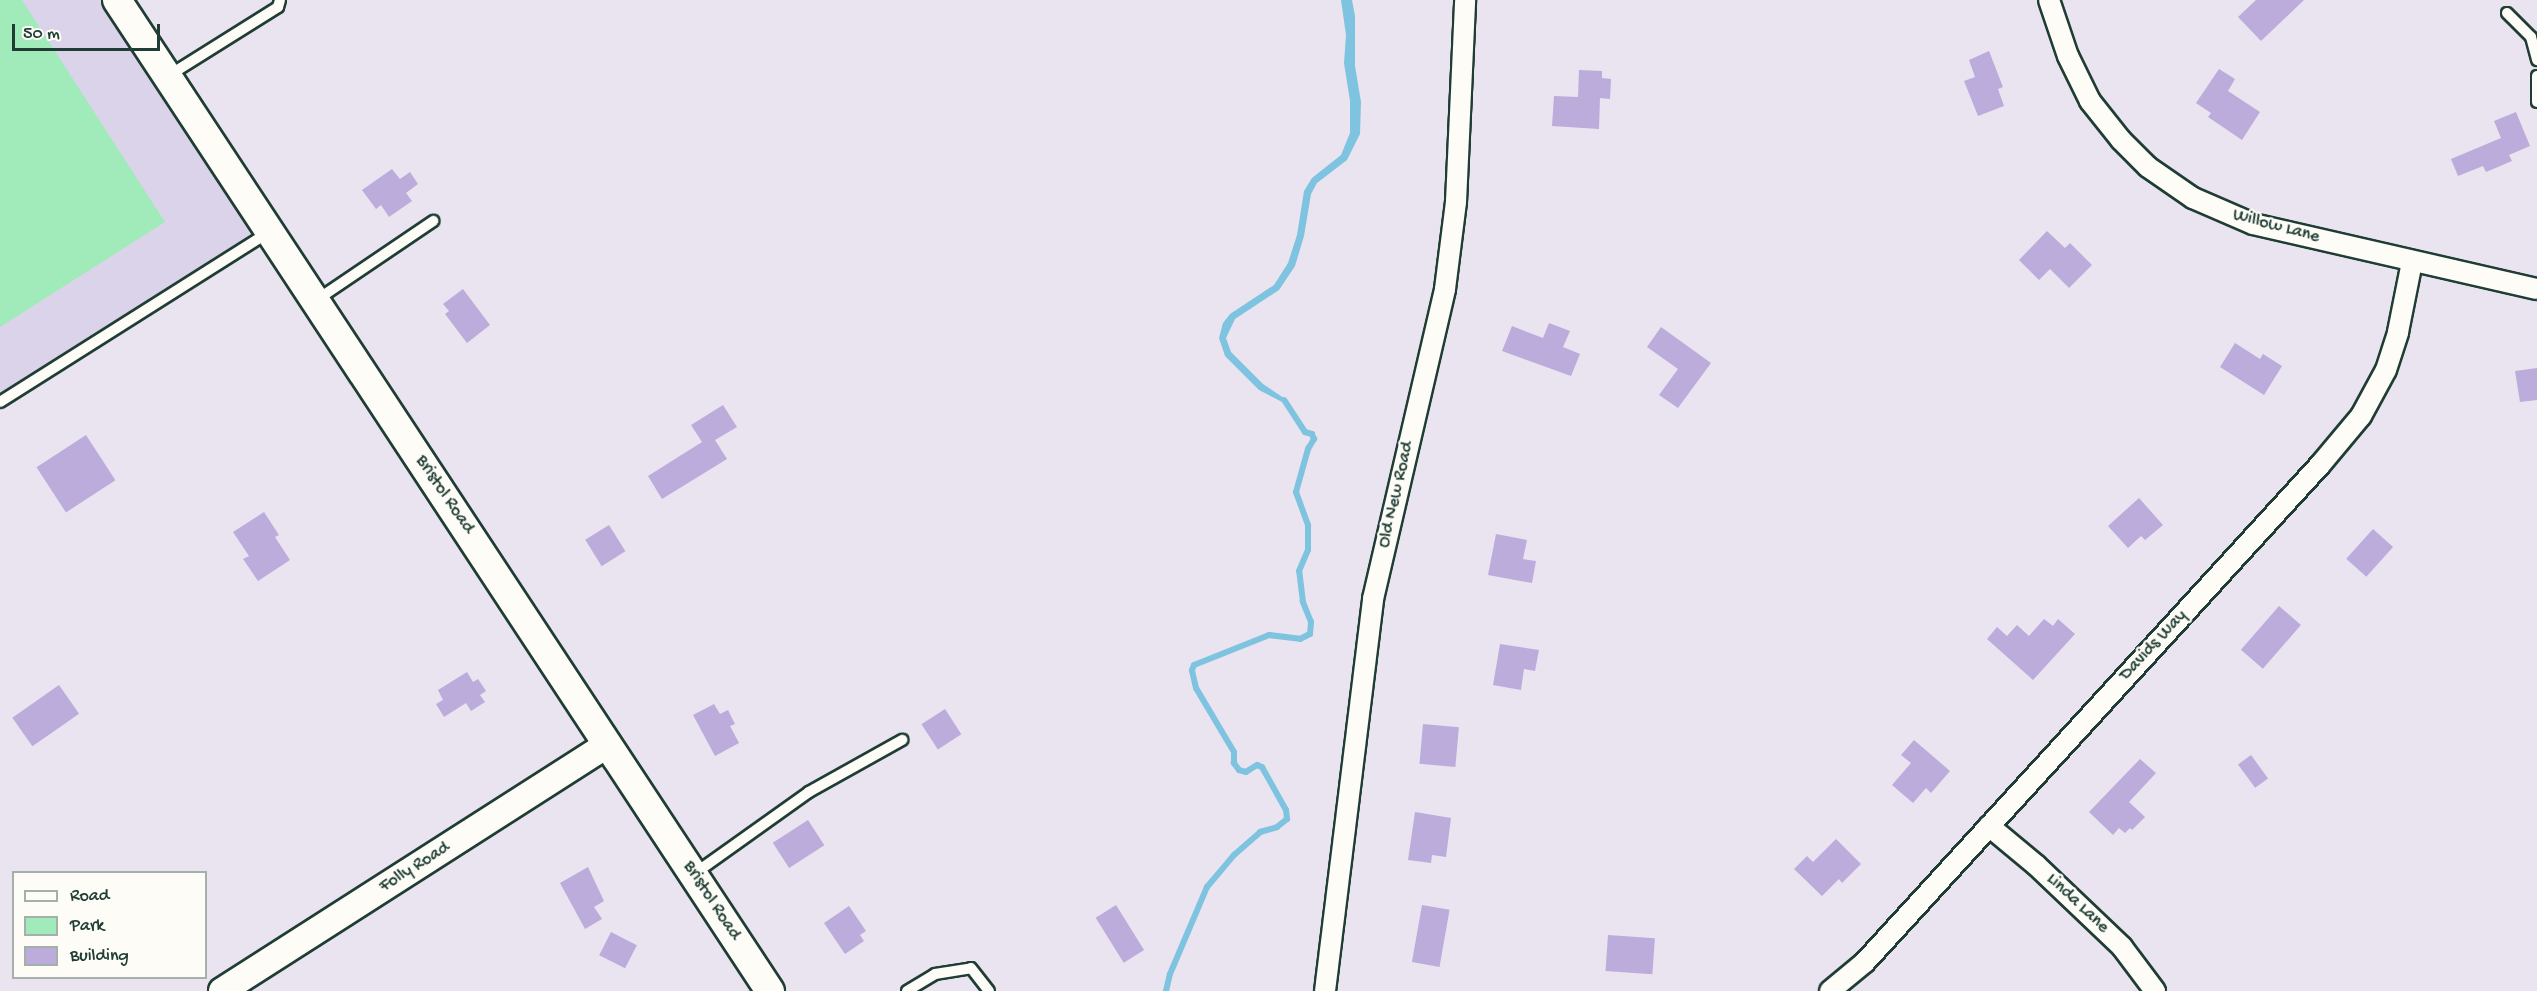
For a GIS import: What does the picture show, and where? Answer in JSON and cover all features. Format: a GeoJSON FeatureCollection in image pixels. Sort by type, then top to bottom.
{"type":"FeatureCollection","features":[{"type":"Feature","properties":{"kind":"main road","name":"Bristol Road"},"geometry":{"type":"LineString","coordinates":[[117,0],[770,991]]}},
{"type":"Feature","properties":{"kind":"street","name":"Old New Road"},"geometry":{"type":"LineString","coordinates":[[1325,991],[1373,599],[1438,328],[1446,278],[1456,202],[1465,0]]}},
{"type":"Feature","properties":{"kind":"street","name":"Willow Lane"},"geometry":{"type":"LineString","coordinates":[[2049,0],[2068,56],[2090,101],[2121,140],[2165,180],[2223,213],[2253,224],[2537,289]]}},
{"type":"Feature","properties":{"kind":"street","name":"Davids Way"},"geometry":{"type":"LineString","coordinates":[[1830,991],[1865,962],[2304,482],[2361,416],[2386,370],[2398,332],[2412,261]]}},
{"type":"Feature","properties":{"kind":"street","name":"Folly Road"},"geometry":{"type":"LineString","coordinates":[[222,991],[608,744]]}},
{"type":"Feature","properties":{"kind":"street","name":"Linda Lane"},"geometry":{"type":"LineString","coordinates":[[1989,826],[2122,947],[2155,991]]}},
{"type":"Feature","properties":{"kind":"lane"},"geometry":{"type":"LineString","coordinates":[[167,77],[278,7],[280,0]]}},
{"type":"Feature","properties":{"kind":"lane"},"geometry":{"type":"LineString","coordinates":[[2507,13],[2531,37],[2537,60]]}},
{"type":"Feature","properties":{"kind":"lane"},"geometry":{"type":"LineString","coordinates":[[2537,76],[2537,102]]}},
{"type":"Feature","properties":{"kind":"lane"},"geometry":{"type":"LineString","coordinates":[[315,302],[433,221]]}},
{"type":"Feature","properties":{"kind":"lane"},"geometry":{"type":"LineString","coordinates":[[0,402],[270,232]]}},
{"type":"Feature","properties":{"kind":"lane"},"geometry":{"type":"LineString","coordinates":[[694,874],[809,792],[902,740]]}},
{"type":"Feature","properties":{"kind":"lane"},"geometry":{"type":"LineString","coordinates":[[908,991],[935,974],[971,968],[989,991]]}},
{"type":"Feature","properties":{"kind":"shaded area"},"geometry":{"type":"Polygon","coordinates":[[[0,0],[117,0],[270,232],[0,402],[0,0]]]}},
{"type":"Feature","properties":{"kind":"green space"},"geometry":{"type":"Polygon","coordinates":[[[0,0],[22,0],[165,222],[0,327],[0,0]]]}},
{"type":"Feature","properties":{"kind":"water"},"geometry":{"type":"Polygon","coordinates":[[[1341,0],[1352,0],[1355,16],[1355,66],[1361,102],[1360,134],[1347,160],[1317,183],[1311,194],[1304,236],[1295,266],[1279,290],[1235,319],[1226,338],[1231,352],[1263,384],[1287,400],[1288,405],[1259,390],[1225,356],[1219,338],[1223,323],[1230,314],[1274,285],[1288,263],[1297,235],[1304,191],[1312,178],[1341,155],[1350,133],[1350,101],[1344,63],[1346,35],[1341,0]]]}},
{"type":"Feature","properties":{"kind":"building"},"geometry":{"type":"Polygon","coordinates":[[[2256,0],[2304,0],[2261,41],[2238,17],[2256,0]]]}},
{"type":"Feature","properties":{"kind":"building"},"geometry":{"type":"Polygon","coordinates":[[[1989,51],[2003,87],[1998,89],[2004,106],[1978,116],[1964,81],[1975,77],[1969,60],[1989,51]]]}},
{"type":"Feature","properties":{"kind":"building"},"geometry":{"type":"Polygon","coordinates":[[[2219,69],[2235,79],[2228,91],[2260,112],[2242,140],[2208,117],[2211,113],[2196,103],[2219,69]]]}},
{"type":"Feature","properties":{"kind":"building"},"geometry":{"type":"Polygon","coordinates":[[[1579,70],[1602,71],[1602,78],[1611,79],[1610,99],[1600,98],[1599,129],[1552,126],[1554,96],[1578,97],[1579,70]]]}},
{"type":"Feature","properties":{"kind":"building"},"geometry":{"type":"Polygon","coordinates":[[[2516,112],[2530,146],[2509,155],[2512,161],[2486,172],[2483,166],[2458,176],[2451,159],[2501,138],[2494,121],[2516,112]]]}},
{"type":"Feature","properties":{"kind":"building"},"geometry":{"type":"Polygon","coordinates":[[[392,169],[400,179],[410,172],[418,184],[406,193],[412,201],[389,217],[381,205],[376,209],[362,190],[392,169]]]}},
{"type":"Feature","properties":{"kind":"building"},"geometry":{"type":"Polygon","coordinates":[[[2047,231],[2065,248],[2070,243],[2092,265],[2069,288],[2050,269],[2039,280],[2019,260],[2047,231]]]}},
{"type":"Feature","properties":{"kind":"building"},"geometry":{"type":"Polygon","coordinates":[[[463,289],[490,325],[467,343],[445,314],[449,311],[443,304],[463,289]]]}},
{"type":"Feature","properties":{"kind":"building"},"geometry":{"type":"Polygon","coordinates":[[[1549,323],[1570,331],[1563,347],[1580,354],[1571,376],[1502,351],[1512,326],[1543,338],[1549,323]]]}},
{"type":"Feature","properties":{"kind":"building"},"geometry":{"type":"Polygon","coordinates":[[[1661,327],[1711,363],[1678,408],[1659,395],[1678,369],[1647,347],[1661,327]]]}},
{"type":"Feature","properties":{"kind":"building"},"geometry":{"type":"Polygon","coordinates":[[[2235,343],[2260,359],[2263,354],[2282,366],[2264,395],[2220,367],[2235,343]]]}},
{"type":"Feature","properties":{"kind":"building"},"geometry":{"type":"Polygon","coordinates":[[[2537,368],[2537,400],[2520,402],[2515,371],[2537,368]]]}},
{"type":"Feature","properties":{"kind":"building"},"geometry":{"type":"Polygon","coordinates":[[[723,405],[737,427],[715,440],[727,459],[662,499],[648,476],[702,442],[691,425],[723,405]]]}},
{"type":"Feature","properties":{"kind":"building"},"geometry":{"type":"Polygon","coordinates":[[[86,435],[115,480],[66,512],[37,467],[86,435]]]}},
{"type":"Feature","properties":{"kind":"building"},"geometry":{"type":"Polygon","coordinates":[[[2139,498],[2163,525],[2145,540],[2141,536],[2128,548],[2108,526],[2139,498]]]}},
{"type":"Feature","properties":{"kind":"building"},"geometry":{"type":"Polygon","coordinates":[[[264,512],[279,535],[275,537],[290,560],[258,581],[243,559],[249,556],[233,532],[264,512]]]}},
{"type":"Feature","properties":{"kind":"building"},"geometry":{"type":"Polygon","coordinates":[[[609,525],[625,551],[602,566],[585,540],[609,525]]]}},
{"type":"Feature","properties":{"kind":"building"},"geometry":{"type":"Polygon","coordinates":[[[2373,529],[2393,547],[2366,577],[2346,559],[2373,529]]]}},
{"type":"Feature","properties":{"kind":"building"},"geometry":{"type":"Polygon","coordinates":[[[1496,534],[1527,540],[1523,559],[1536,561],[1532,583],[1488,575],[1496,534]]]}},
{"type":"Feature","properties":{"kind":"building"},"geometry":{"type":"Polygon","coordinates":[[[2279,606],[2301,625],[2263,669],[2241,650],[2279,606]]]}},
{"type":"Feature","properties":{"kind":"building"},"geometry":{"type":"Polygon","coordinates":[[[2044,619],[2053,626],[2058,619],[2075,634],[2033,680],[1987,639],[1997,627],[2007,636],[2017,625],[2029,636],[2044,619]]]}},
{"type":"Feature","properties":{"kind":"building"},"geometry":{"type":"Polygon","coordinates":[[[1500,644],[1539,650],[1535,671],[1524,669],[1521,690],[1493,685],[1500,644]]]}},
{"type":"Feature","properties":{"kind":"building"},"geometry":{"type":"Polygon","coordinates":[[[467,672],[473,682],[478,679],[486,691],[480,695],[485,702],[471,711],[466,703],[444,717],[436,704],[443,700],[438,690],[467,672]]]}},
{"type":"Feature","properties":{"kind":"building"},"geometry":{"type":"Polygon","coordinates":[[[59,685],[79,714],[32,746],[12,718],[59,685]]]}},
{"type":"Feature","properties":{"kind":"building"},"geometry":{"type":"Polygon","coordinates":[[[714,704],[720,714],[728,710],[735,724],[730,726],[739,743],[715,756],[693,715],[714,704]]]}},
{"type":"Feature","properties":{"kind":"building"},"geometry":{"type":"Polygon","coordinates":[[[945,709],[961,734],[938,749],[922,724],[945,709]]]}},
{"type":"Feature","properties":{"kind":"building"},"geometry":{"type":"Polygon","coordinates":[[[1423,724],[1459,727],[1455,767],[1420,764],[1423,724]]]}},
{"type":"Feature","properties":{"kind":"building"},"geometry":{"type":"Polygon","coordinates":[[[1914,740],[1950,771],[1931,793],[1926,788],[1913,803],[1892,785],[1911,763],[1901,755],[1914,740]]]}},
{"type":"Feature","properties":{"kind":"building"},"geometry":{"type":"Polygon","coordinates":[[[2251,755],[2268,778],[2255,788],[2238,764],[2251,755]]]}},
{"type":"Feature","properties":{"kind":"building"},"geometry":{"type":"Polygon","coordinates":[[[2140,759],[2156,773],[2129,802],[2145,817],[2132,830],[2130,828],[2125,833],[2119,828],[2113,835],[2089,812],[2140,759]]]}},
{"type":"Feature","properties":{"kind":"building"},"geometry":{"type":"Polygon","coordinates":[[[1415,812],[1451,818],[1446,857],[1432,855],[1431,863],[1408,860],[1415,812]]]}},
{"type":"Feature","properties":{"kind":"building"},"geometry":{"type":"Polygon","coordinates":[[[808,820],[824,845],[789,868],[773,843],[808,820]]]}},
{"type":"Feature","properties":{"kind":"building"},"geometry":{"type":"Polygon","coordinates":[[[1836,839],[1861,864],[1842,883],[1839,879],[1822,896],[1794,869],[1807,856],[1813,862],[1836,839]]]}},
{"type":"Feature","properties":{"kind":"building"},"geometry":{"type":"Polygon","coordinates":[[[588,867],[604,901],[594,907],[602,919],[585,929],[560,883],[588,867]]]}},
{"type":"Feature","properties":{"kind":"building"},"geometry":{"type":"Polygon","coordinates":[[[1116,905],[1144,950],[1124,963],[1096,918],[1116,905]]]}},
{"type":"Feature","properties":{"kind":"building"},"geometry":{"type":"Polygon","coordinates":[[[1422,905],[1450,910],[1440,967],[1412,962],[1422,905]]]}},
{"type":"Feature","properties":{"kind":"building"},"geometry":{"type":"Polygon","coordinates":[[[849,906],[866,931],[860,935],[864,941],[845,954],[824,923],[849,906]]]}},
{"type":"Feature","properties":{"kind":"building"},"geometry":{"type":"Polygon","coordinates":[[[611,932],[637,945],[625,968],[599,955],[611,932]]]}},
{"type":"Feature","properties":{"kind":"building"},"geometry":{"type":"Polygon","coordinates":[[[1608,935],[1655,938],[1652,974],[1605,971],[1608,935]]]}},
{"type":"Feature","properties":{"kind":"waterway"},"geometry":{"type":"LineString","coordinates":[[1166,991],[1170,974],[1207,887],[1234,855],[1260,832],[1277,827],[1287,819],[1286,810],[1262,767],[1257,765],[1246,772],[1239,770],[1234,763],[1234,752],[1196,688],[1192,670],[1194,665],[1269,635],[1300,639],[1310,634],[1311,622],[1303,602],[1299,571],[1308,550],[1308,525],[1296,492],[1308,449],[1314,439],[1312,434],[1305,432],[1284,400]]}}]}
